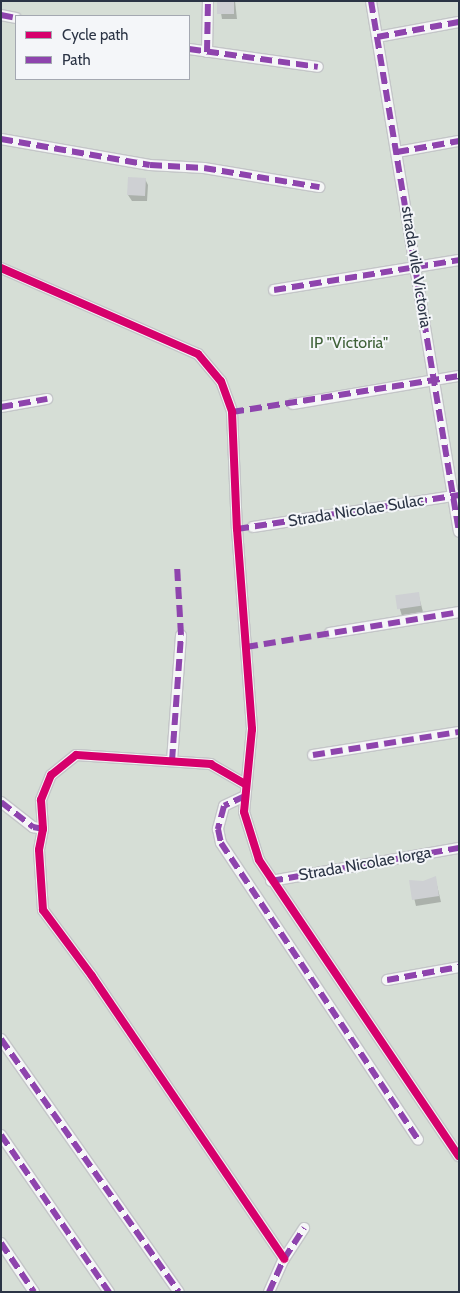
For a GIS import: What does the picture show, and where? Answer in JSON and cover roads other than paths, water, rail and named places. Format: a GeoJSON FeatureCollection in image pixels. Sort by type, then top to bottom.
{"type":"FeatureCollection","features":[{"type":"Feature","properties":{"kind":"street"},"geometry":{"type":"LineString","coordinates":[[206,52],[208,1]]}},
{"type":"Feature","properties":{"kind":"street","name":"strada vile Victoria"},"geometry":{"type":"LineString","coordinates":[[371,1],[415,267],[456,496],[459,532]]}},
{"type":"Feature","properties":{"kind":"street"},"geometry":{"type":"LineString","coordinates":[[1,15],[15,18]]}},
{"type":"Feature","properties":{"kind":"street"},"geometry":{"type":"LineString","coordinates":[[377,37],[459,22]]}},
{"type":"Feature","properties":{"kind":"street"},"geometry":{"type":"LineString","coordinates":[[190,49],[318,67]]}},
{"type":"Feature","properties":{"kind":"street"},"geometry":{"type":"LineString","coordinates":[[1,139],[150,165],[204,168],[319,187]]}},
{"type":"Feature","properties":{"kind":"street"},"geometry":{"type":"LineString","coordinates":[[397,152],[459,141]]}},
{"type":"Feature","properties":{"kind":"street"},"geometry":{"type":"LineString","coordinates":[[274,290],[459,260]]}},
{"type":"Feature","properties":{"kind":"street"},"geometry":{"type":"LineString","coordinates":[[1,268],[198,354],[221,381],[232,412],[237,529],[252,729],[245,784],[244,812],[256,852],[271,881],[459,1156]]}},
{"type":"Feature","properties":{"kind":"street"},"geometry":{"type":"LineString","coordinates":[[293,404],[459,376]]}},
{"type":"Feature","properties":{"kind":"street"},"geometry":{"type":"LineString","coordinates":[[1,407],[47,399]]}},
{"type":"Feature","properties":{"kind":"street","name":"Strada Nicolae Sulac"},"geometry":{"type":"LineString","coordinates":[[253,527],[456,496]]}},
{"type":"Feature","properties":{"kind":"street"},"geometry":{"type":"LineString","coordinates":[[330,633],[459,612]]}},
{"type":"Feature","properties":{"kind":"street"},"geometry":{"type":"LineString","coordinates":[[172,761],[181,634]]}},
{"type":"Feature","properties":{"kind":"street"},"geometry":{"type":"LineString","coordinates":[[313,755],[459,732]]}},
{"type":"Feature","properties":{"kind":"street"},"geometry":{"type":"LineString","coordinates":[[245,784],[211,764],[76,755],[51,775],[41,800],[43,830],[39,850],[43,910],[92,976],[284,1259]]}},
{"type":"Feature","properties":{"kind":"street"},"geometry":{"type":"LineString","coordinates":[[245,796],[224,806],[218,829],[221,843],[418,1140]]}},
{"type":"Feature","properties":{"kind":"street"},"geometry":{"type":"LineString","coordinates":[[1,802],[33,827],[43,830]]}},
{"type":"Feature","properties":{"kind":"street","name":"Strada Nicolae Iorga"},"geometry":{"type":"LineString","coordinates":[[271,881],[459,848]]}},
{"type":"Feature","properties":{"kind":"street"},"geometry":{"type":"LineString","coordinates":[[387,980],[459,967]]}},
{"type":"Feature","properties":{"kind":"street"},"geometry":{"type":"LineString","coordinates":[[1,1039],[179,1292]]}},
{"type":"Feature","properties":{"kind":"street"},"geometry":{"type":"LineString","coordinates":[[1,1135],[109,1292]]}},
{"type":"Feature","properties":{"kind":"street"},"geometry":{"type":"LineString","coordinates":[[268,1292],[284,1259],[304,1228]]}},
{"type":"Feature","properties":{"kind":"street"},"geometry":{"type":"LineString","coordinates":[[1,1244],[34,1292]]}},
{"type":"Feature","properties":{"kind":"park label","name":"IP \"Victoria\""},"geometry":{"type":"Point","coordinates":[349,343]}}]}
